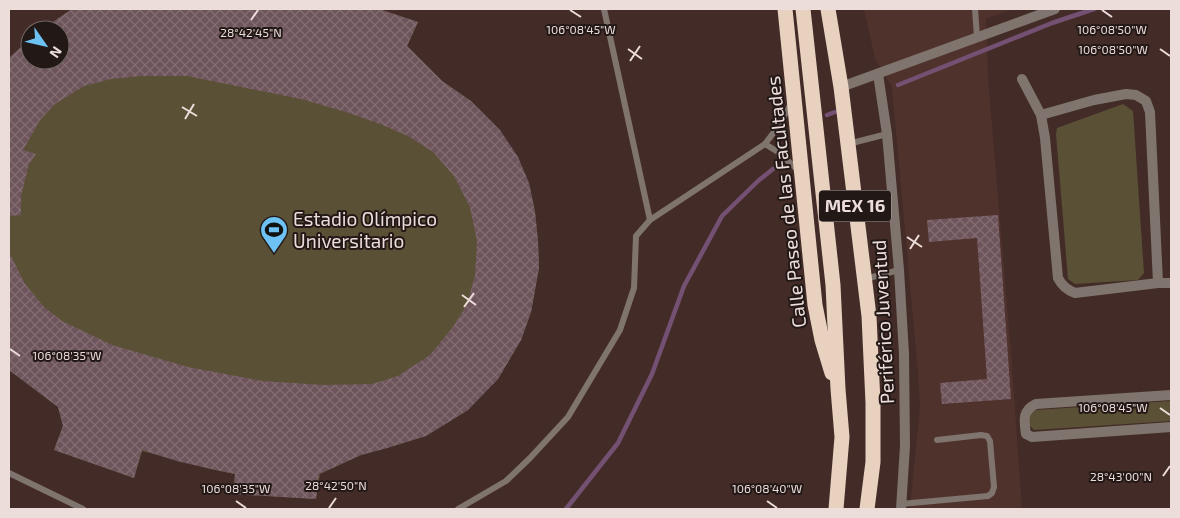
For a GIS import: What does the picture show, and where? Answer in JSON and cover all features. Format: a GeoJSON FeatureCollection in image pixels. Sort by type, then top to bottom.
{"type":"FeatureCollection","features":[{"type":"Feature","properties":{"kind":"highway","name":"Calle Paseo de las Facultades"},"geometry":{"type":"LineString","coordinates":[[785,9],[794,98],[796,153],[801,173],[815,305],[826,354],[838,389]]}},
{"type":"Feature","properties":{"kind":"highway"},"geometry":{"type":"LineString","coordinates":[[803,9],[833,285],[838,389]]}},
{"type":"Feature","properties":{"kind":"highway","name":"MEX 16"},"geometry":{"type":"LineString","coordinates":[[828,9],[841,88],[869,316],[873,403],[873,462],[868,509]]}},
{"type":"Feature","properties":{"kind":"highway","name":"MEX 16"},"geometry":{"type":"LineString","coordinates":[[836,509],[842,437],[838,389]]}},
{"type":"Feature","properties":{"kind":"street"},"geometry":{"type":"LineString","coordinates":[[841,88],[1055,9]]}},
{"type":"Feature","properties":{"kind":"street","name":"Periférico Juventud"},"geometry":{"type":"LineString","coordinates":[[878,74],[888,134],[904,354],[905,446],[901,507]]}},
{"type":"Feature","properties":{"kind":"street"},"geometry":{"type":"LineString","coordinates":[[1022,79],[1040,115],[1045,138],[1060,284],[1075,293],[1171,283]]}},
{"type":"Feature","properties":{"kind":"street"},"geometry":{"type":"LineString","coordinates":[[1040,115],[1094,100],[1126,94],[1136,95],[1146,101],[1150,112],[1158,283]]}},
{"type":"Feature","properties":{"kind":"street"},"geometry":{"type":"LineString","coordinates":[[1171,395],[1036,404],[1030,407],[1024,420],[1026,434],[1032,437],[1171,427]]}},
{"type":"Feature","properties":{"kind":"lane"},"geometry":{"type":"LineString","coordinates":[[604,9],[650,220]]}},
{"type":"Feature","properties":{"kind":"lane"},"geometry":{"type":"LineString","coordinates":[[975,9],[977,37]]}},
{"type":"Feature","properties":{"kind":"lane"},"geometry":{"type":"LineString","coordinates":[[458,509],[506,481],[568,417],[620,330],[634,288],[636,236],[650,220],[765,144],[777,128],[794,98]]}},
{"type":"Feature","properties":{"kind":"lane"},"geometry":{"type":"LineString","coordinates":[[848,144],[888,134]]}},
{"type":"Feature","properties":{"kind":"lane"},"geometry":{"type":"LineString","coordinates":[[765,144],[780,155],[796,153]]}},
{"type":"Feature","properties":{"kind":"lane"},"geometry":{"type":"LineString","coordinates":[[864,279],[899,270]]}},
{"type":"Feature","properties":{"kind":"lane"},"geometry":{"type":"LineString","coordinates":[[901,507],[988,496],[992,493],[994,487],[990,440],[986,436],[936,440]]}},
{"type":"Feature","properties":{"kind":"lane"},"geometry":{"type":"LineString","coordinates":[[9,473],[82,509]]}},
{"type":"Feature","properties":{"kind":"shaded area","name":"Estadio Olímpico Universitario"},"geometry":{"type":"Polygon","coordinates":[[[73,9],[325,9],[331,11],[332,9],[379,9],[418,22],[407,46],[442,81],[471,101],[529,183],[535,212],[539,268],[531,312],[521,340],[498,379],[468,410],[426,436],[361,455],[320,474],[316,499],[233,494],[235,474],[142,451],[134,478],[54,450],[63,426],[58,407],[9,370],[9,58],[20,48],[20,70],[70,70],[70,20],[56,20],[73,9]]]}},
{"type":"Feature","properties":{"kind":"shaded area"},"geometry":{"type":"Polygon","coordinates":[[[864,9],[1012,9],[986,19],[988,78],[1022,509],[910,509],[920,407],[892,87],[875,58],[864,9]]]}},
{"type":"Feature","properties":{"kind":"shaded area"},"geometry":{"type":"Polygon","coordinates":[[[1123,104],[1133,111],[1144,273],[1138,280],[1075,284],[1068,279],[1057,128],[1123,104]]]}},
{"type":"Feature","properties":{"kind":"shaded area"},"geometry":{"type":"Polygon","coordinates":[[[1171,401],[1171,421],[1034,430],[1028,424],[1028,415],[1036,410],[1171,401]]]}},
{"type":"Feature","properties":{"kind":"building"},"geometry":{"type":"Polygon","coordinates":[[[72,9],[379,9],[418,22],[407,46],[442,81],[471,101],[500,130],[518,157],[529,183],[535,212],[539,268],[531,312],[521,340],[498,379],[468,410],[426,436],[361,455],[319,474],[316,499],[233,494],[235,474],[177,461],[142,450],[134,478],[54,450],[63,426],[58,407],[9,370],[9,252],[25,284],[44,307],[62,321],[112,345],[188,367],[262,381],[324,385],[372,384],[398,376],[430,355],[453,327],[466,306],[475,276],[477,241],[470,207],[454,176],[433,152],[408,136],[346,112],[301,99],[187,76],[142,76],[111,79],[84,86],[55,104],[40,120],[23,150],[36,154],[29,164],[21,196],[21,215],[9,216],[9,58],[20,48],[20,70],[70,70],[70,20],[56,20],[72,9]]]}},
{"type":"Feature","properties":{"kind":"building"},"geometry":{"type":"Polygon","coordinates":[[[998,215],[1011,399],[942,404],[940,383],[987,379],[977,238],[929,242],[927,220],[998,215]]]}},
{"type":"Feature","properties":{"kind":"waterway"},"geometry":{"type":"LineString","coordinates":[[898,85],[1052,23],[1094,9]]}},
{"type":"Feature","properties":{"kind":"waterway"},"geometry":{"type":"LineString","coordinates":[[827,115],[835,112]]}},
{"type":"Feature","properties":{"kind":"waterway"},"geometry":{"type":"LineString","coordinates":[[566,509],[618,443],[652,374],[684,286],[722,216],[773,169]]}},
{"type":"Feature","properties":{"kind":"place","name":"Estadio Olímpico Universitario"},"geometry":{"type":"Point","coordinates":[274,254]}}]}
